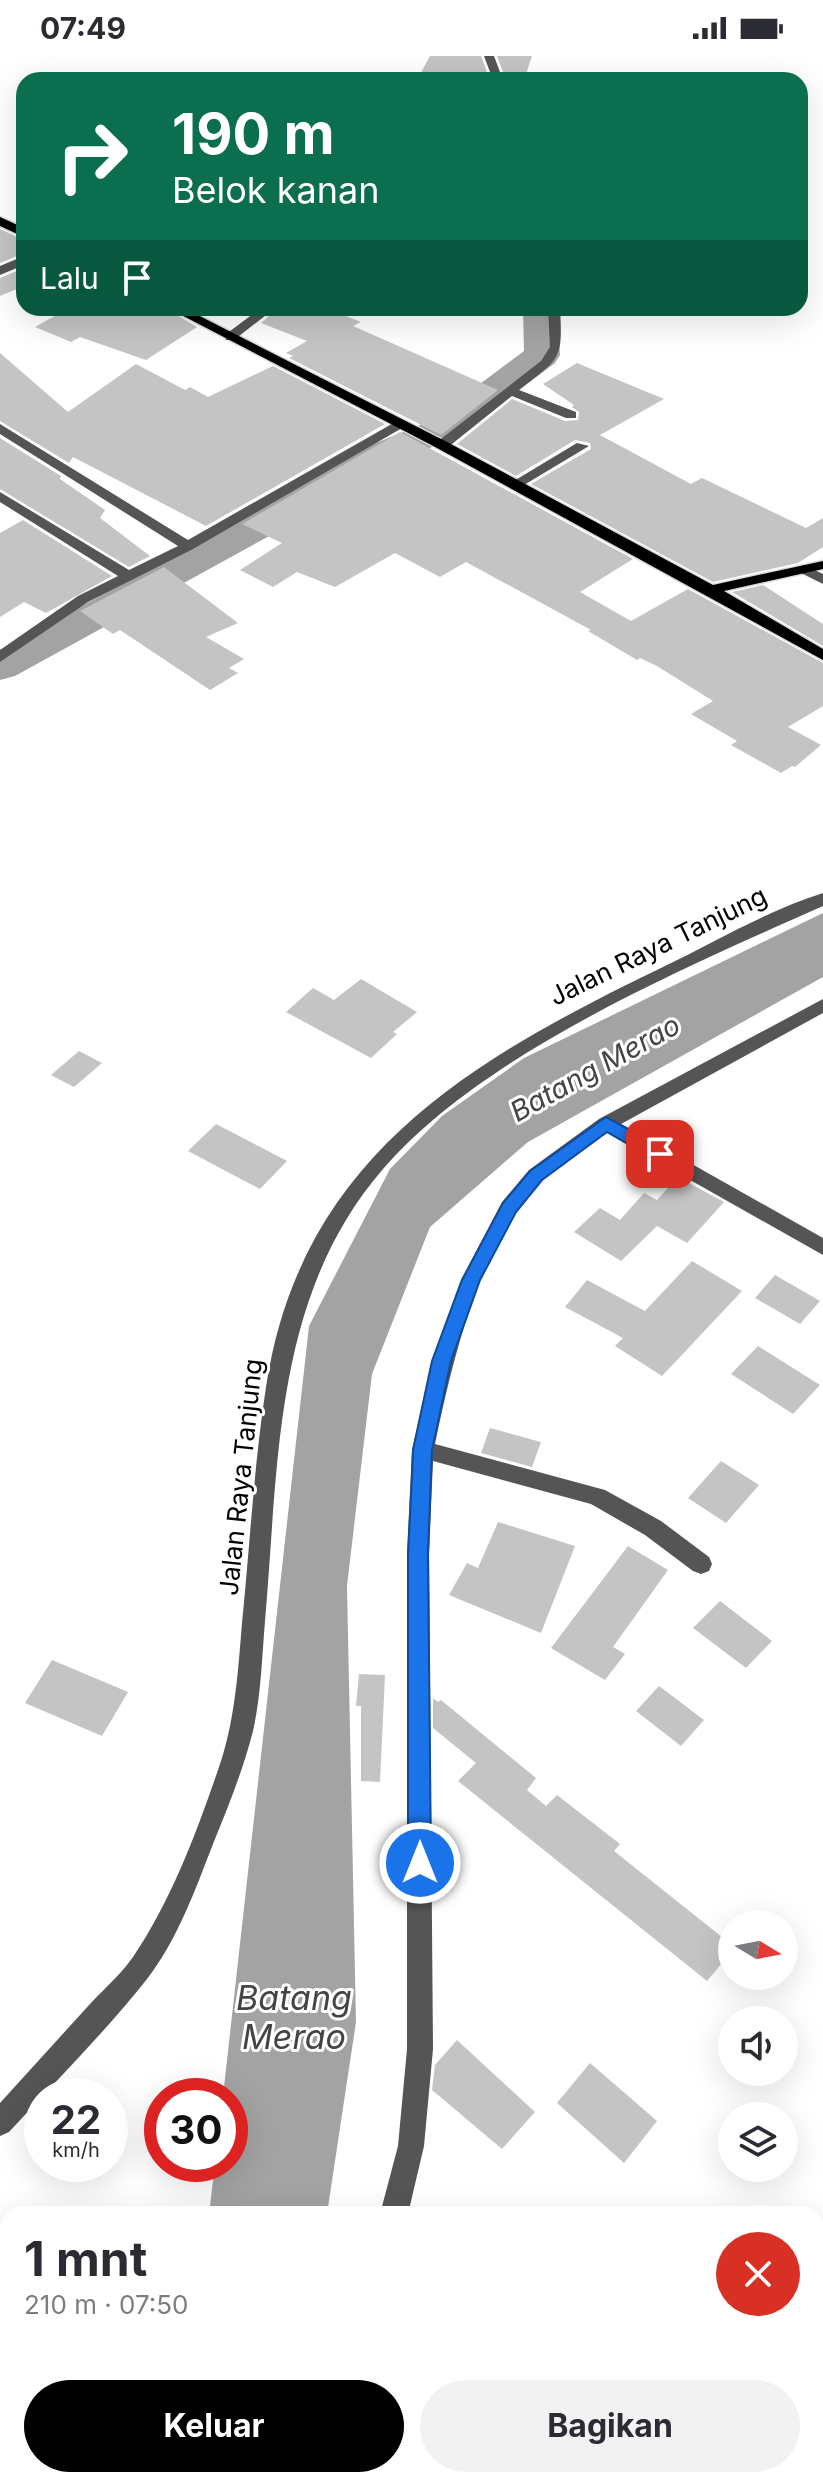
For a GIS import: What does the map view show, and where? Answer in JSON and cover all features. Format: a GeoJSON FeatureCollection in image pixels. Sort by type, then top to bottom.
{"type":"FeatureCollection","features":[{"type":"Feature","properties":{"kind":"main road"},"geometry":{"type":"LineString","coordinates":[[189,316],[438,443],[711,590],[823,655]]}},
{"type":"Feature","properties":{"kind":"main road"},"geometry":{"type":"LineString","coordinates":[[711,590],[823,565]]}},
{"type":"Feature","properties":{"kind":"street"},"geometry":{"type":"LineString","coordinates":[[230,337],[258,316]]}},
{"type":"Feature","properties":{"kind":"street"},"geometry":{"type":"LineString","coordinates":[[438,443],[512,392],[546,363],[556,347],[554,316]]}},
{"type":"Feature","properties":{"kind":"street"},"geometry":{"type":"LineString","coordinates":[[512,392],[571,415]]}},
{"type":"Feature","properties":{"kind":"street"},"geometry":{"type":"LineString","coordinates":[[0,657],[83,599],[188,546],[406,426]]}},
{"type":"Feature","properties":{"kind":"street"},"geometry":{"type":"LineString","coordinates":[[0,428],[188,546]]}},
{"type":"Feature","properties":{"kind":"street"},"geometry":{"type":"LineString","coordinates":[[514,485],[582,446]]}},
{"type":"Feature","properties":{"kind":"street"},"geometry":{"type":"LineString","coordinates":[[0,496],[128,576]]}},
{"type":"Feature","properties":{"kind":"street"},"geometry":{"type":"LineString","coordinates":[[804,569],[823,580]]}},
{"type":"Feature","properties":{"kind":"street","name":"Jalan Raya Tanjung"},"geometry":{"type":"LineString","coordinates":[[0,2123],[140,1968],[176,1908],[231,1768],[242,1727],[248,1684],[274,1394],[286,1334],[310,1263],[336,1215],[389,1149],[460,1086],[550,1030],[823,899]]}},
{"type":"Feature","properties":{"kind":"street"},"geometry":{"type":"LineString","coordinates":[[396,2206],[411,2146],[420,2049],[418,1554],[423,1450],[442,1361],[471,1280],[509,1207],[536,1175],[606,1124],[823,1005]]}},
{"type":"Feature","properties":{"kind":"street"},"geometry":{"type":"LineString","coordinates":[[606,1124],[823,1247]]}},
{"type":"Feature","properties":{"kind":"street"},"geometry":{"type":"LineString","coordinates":[[423,1450],[597,1496],[653,1528],[701,1564]]}},
{"type":"Feature","properties":{"kind":"water","name":"Batang Merao"},"geometry":{"type":"Polygon","coordinates":[[[823,913],[823,977],[528,1142],[430,1227],[372,1374],[347,1586],[356,2022],[328,2206],[210,2206],[213,2182],[248,2182],[248,2078],[225,2078],[309,1326],[390,1169],[442,1116],[524,1058],[823,913]]]}},
{"type":"Feature","properties":{"kind":"building"},"geometry":{"type":"Polygon","coordinates":[[[430,56],[481,56],[487,72],[421,72],[430,56]]]}},
{"type":"Feature","properties":{"kind":"building"},"geometry":{"type":"Polygon","coordinates":[[[497,56],[532,56],[527,72],[503,72],[497,56]]]}},
{"type":"Feature","properties":{"kind":"building"},"geometry":{"type":"Polygon","coordinates":[[[0,229],[16,236],[16,256],[0,263],[0,229]]]}},
{"type":"Feature","properties":{"kind":"building"},"geometry":{"type":"Polygon","coordinates":[[[16,271],[16,289],[0,296],[0,278],[16,271]]]}},
{"type":"Feature","properties":{"kind":"building"},"geometry":{"type":"Polygon","coordinates":[[[55,316],[178,316],[197,327],[146,360],[80,337],[71,342],[35,327],[55,316]]]}},
{"type":"Feature","properties":{"kind":"building"},"geometry":{"type":"Polygon","coordinates":[[[269,316],[346,316],[361,322],[353,326],[498,390],[441,435],[289,358],[293,356],[286,353],[307,341],[261,323],[269,316]]]}},
{"type":"Feature","properties":{"kind":"building"},"geometry":{"type":"Polygon","coordinates":[[[0,353],[68,412],[136,364],[185,390],[190,387],[208,397],[273,366],[385,424],[206,526],[73,457],[69,463],[0,421],[0,353]]]}},
{"type":"Feature","properties":{"kind":"building"},"geometry":{"type":"Polygon","coordinates":[[[577,363],[664,399],[600,435],[691,484],[702,478],[806,528],[823,518],[823,547],[798,563],[713,582],[531,484],[591,449],[590,443],[575,440],[516,476],[457,444],[512,399],[565,421],[578,420],[579,412],[572,407],[574,405],[543,384],[577,363]]]}},
{"type":"Feature","properties":{"kind":"building"},"geometry":{"type":"Polygon","coordinates":[[[400,432],[633,559],[580,592],[631,621],[688,589],[823,663],[823,706],[788,727],[821,745],[795,767],[781,773],[731,745],[737,741],[691,714],[713,701],[657,666],[640,658],[637,660],[588,631],[591,630],[466,562],[440,577],[395,553],[335,587],[297,572],[273,587],[240,570],[282,543],[242,524],[400,432]]]}},
{"type":"Feature","properties":{"kind":"building"},"geometry":{"type":"Polygon","coordinates":[[[0,438],[61,476],[60,479],[105,510],[100,518],[150,556],[129,567],[0,489],[0,438]]]}},
{"type":"Feature","properties":{"kind":"building"},"geometry":{"type":"Polygon","coordinates":[[[23,520],[112,576],[46,613],[24,602],[0,617],[0,533],[23,520]]]}},
{"type":"Feature","properties":{"kind":"building"},"geometry":{"type":"Polygon","coordinates":[[[164,567],[238,623],[206,637],[244,659],[229,668],[238,673],[210,690],[120,630],[113,634],[80,611],[164,567]]]}},
{"type":"Feature","properties":{"kind":"building"},"geometry":{"type":"Polygon","coordinates":[[[763,585],[823,624],[823,646],[732,592],[763,585]]]}},
{"type":"Feature","properties":{"kind":"building"},"geometry":{"type":"Polygon","coordinates":[[[361,979],[417,1012],[393,1032],[397,1034],[371,1058],[286,1012],[313,988],[334,1000],[361,979]]]}},
{"type":"Feature","properties":{"kind":"building"},"geometry":{"type":"Polygon","coordinates":[[[79,1051],[102,1063],[74,1087],[51,1075],[79,1051]]]}},
{"type":"Feature","properties":{"kind":"building"},"geometry":{"type":"Polygon","coordinates":[[[216,1124],[287,1161],[260,1189],[188,1151],[216,1124]]]}},
{"type":"Feature","properties":{"kind":"building"},"geometry":{"type":"Polygon","coordinates":[[[678,1177],[724,1202],[687,1243],[657,1226],[621,1261],[574,1232],[600,1208],[620,1220],[644,1193],[657,1200],[678,1177]]]}},
{"type":"Feature","properties":{"kind":"building"},"geometry":{"type":"Polygon","coordinates":[[[692,1261],[742,1291],[662,1376],[615,1346],[623,1338],[565,1307],[587,1280],[645,1311],[692,1261]]]}},
{"type":"Feature","properties":{"kind":"building"},"geometry":{"type":"Polygon","coordinates":[[[775,1275],[820,1301],[800,1324],[755,1298],[775,1275]]]}},
{"type":"Feature","properties":{"kind":"building"},"geometry":{"type":"Polygon","coordinates":[[[758,1346],[820,1385],[793,1414],[731,1374],[758,1346]]]}},
{"type":"Feature","properties":{"kind":"building"},"geometry":{"type":"Polygon","coordinates":[[[490,1428],[541,1442],[532,1467],[481,1453],[490,1428]]]}},
{"type":"Feature","properties":{"kind":"building"},"geometry":{"type":"Polygon","coordinates":[[[721,1461],[759,1485],[726,1523],[688,1498],[721,1461]]]}},
{"type":"Feature","properties":{"kind":"building"},"geometry":{"type":"Polygon","coordinates":[[[498,1522],[575,1546],[541,1633],[449,1595],[467,1563],[478,1568],[498,1522]]]}},
{"type":"Feature","properties":{"kind":"building"},"geometry":{"type":"Polygon","coordinates":[[[628,1546],[668,1570],[613,1647],[625,1654],[605,1680],[551,1648],[628,1546]]]}},
{"type":"Feature","properties":{"kind":"building"},"geometry":{"type":"Polygon","coordinates":[[[720,1601],[772,1641],[746,1668],[693,1628],[720,1601]]]}},
{"type":"Feature","properties":{"kind":"building"},"geometry":{"type":"Polygon","coordinates":[[[52,1660],[128,1692],[102,1736],[25,1703],[52,1660]]]}},
{"type":"Feature","properties":{"kind":"building"},"geometry":{"type":"Polygon","coordinates":[[[359,1674],[385,1675],[380,1782],[361,1781],[361,1706],[356,1706],[359,1674]]]}},
{"type":"Feature","properties":{"kind":"building"},"geometry":{"type":"Polygon","coordinates":[[[659,1686],[704,1720],[681,1746],[636,1711],[659,1686]]]}},
{"type":"Feature","properties":{"kind":"building"},"geometry":{"type":"Polygon","coordinates":[[[433,1698],[438,1702],[441,1700],[536,1778],[527,1790],[546,1806],[557,1795],[620,1844],[614,1851],[718,1934],[718,1968],[707,1981],[458,1781],[476,1763],[433,1728],[433,1698]]]}},
{"type":"Feature","properties":{"kind":"building"},"geometry":{"type":"Polygon","coordinates":[[[457,2040],[535,2112],[502,2149],[432,2090],[435,2065],[457,2040]]]}},
{"type":"Feature","properties":{"kind":"building"},"geometry":{"type":"Polygon","coordinates":[[[590,2063],[657,2121],[624,2163],[557,2103],[590,2063]]]}},
{"type":"Feature","properties":{"kind":"waterway"},"geometry":{"type":"LineString","coordinates":[[0,667],[257,527],[346,469],[443,429],[542,355],[540,316]]}},
{"type":"Feature","properties":{"kind":"route"},"geometry":{"type":"LineString","coordinates":[[420,1863],[418,1554],[421,1476],[423,1450],[442,1361],[471,1280],[509,1207],[536,1175],[606,1124],[660,1154]]}}]}
